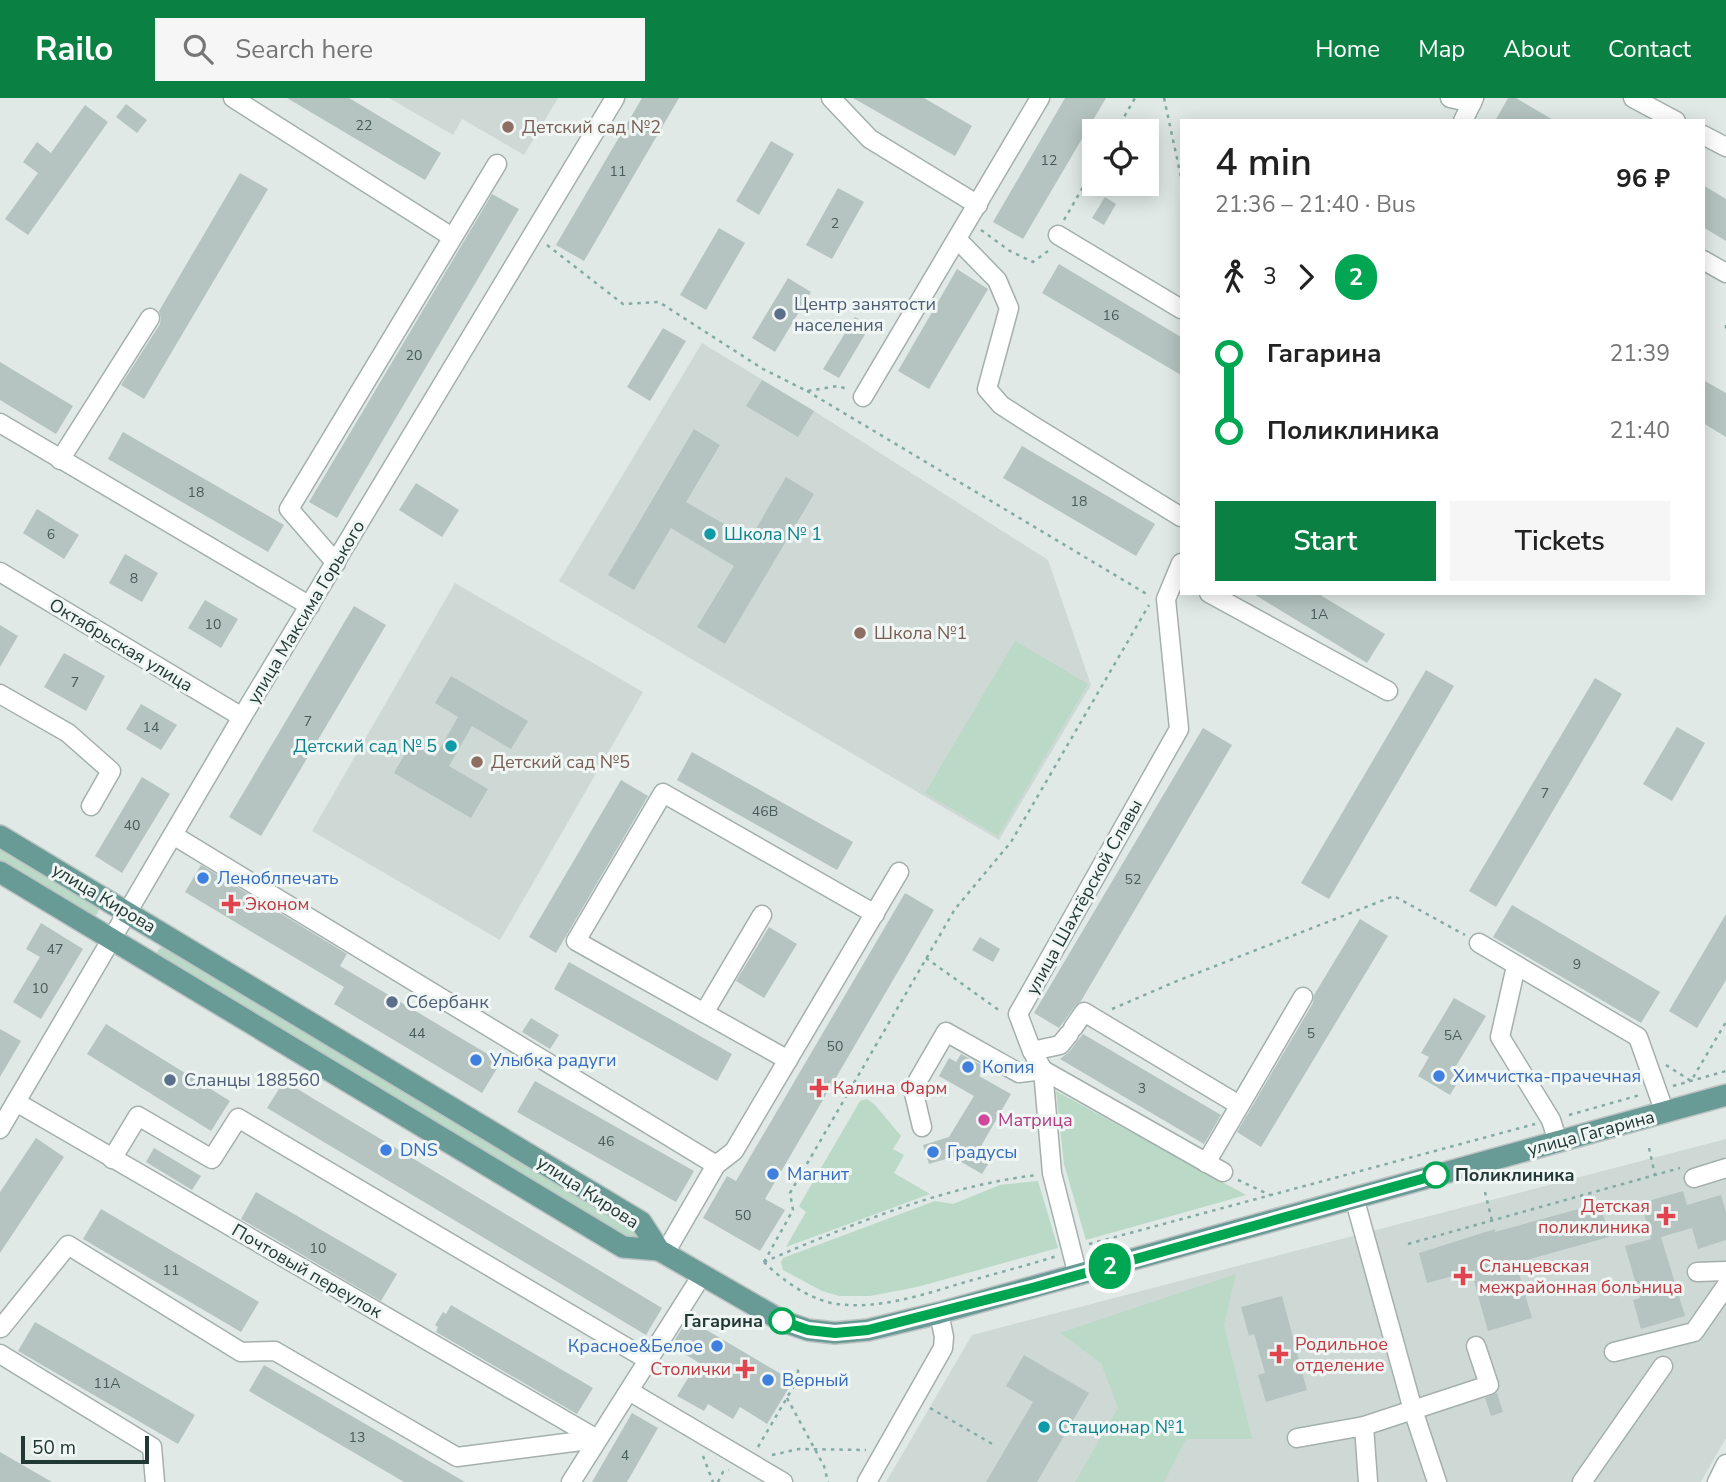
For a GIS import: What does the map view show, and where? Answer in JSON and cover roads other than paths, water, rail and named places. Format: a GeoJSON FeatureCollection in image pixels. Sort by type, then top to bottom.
{"type":"FeatureCollection","features":[{"type":"Feature","properties":{"kind":"main road","name":"улица Кирова"},"geometry":{"type":"LineString","coordinates":[[0,836],[641,1222],[662,1251]]}},
{"type":"Feature","properties":{"kind":"main road","name":"улица Кирова"},"geometry":{"type":"LineString","coordinates":[[0,873],[623,1247],[662,1251]]}},
{"type":"Feature","properties":{"kind":"main road","name":"улица Гагарина"},"geometry":{"type":"LineString","coordinates":[[662,1251],[782,1321],[808,1330],[835,1333],[868,1330],[1078,1276],[1726,1095]]}},
{"type":"Feature","properties":{"kind":"street"},"geometry":{"type":"LineString","coordinates":[[233,98],[452,237]]}},
{"type":"Feature","properties":{"kind":"street","name":"улица Максима Горького"},"geometry":{"type":"LineString","coordinates":[[0,1129],[242,717],[615,98]]}},
{"type":"Feature","properties":{"kind":"street"},"geometry":{"type":"LineString","coordinates":[[831,98],[870,139],[978,205]]}},
{"type":"Feature","properties":{"kind":"street"},"geometry":{"type":"LineString","coordinates":[[863,397],[1040,98]]}},
{"type":"Feature","properties":{"kind":"street"},"geometry":{"type":"LineString","coordinates":[[1450,98],[1473,100],[1464,119]]}},
{"type":"Feature","properties":{"kind":"street"},"geometry":{"type":"LineString","coordinates":[[1633,98],[1672,119]]}},
{"type":"Feature","properties":{"kind":"street"},"geometry":{"type":"LineString","coordinates":[[1705,136],[1726,147]]}},
{"type":"Feature","properties":{"kind":"street"},"geometry":{"type":"LineString","coordinates":[[336,563],[289,509],[497,164]]}},
{"type":"Feature","properties":{"kind":"street"},"geometry":{"type":"LineString","coordinates":[[1058,235],[1180,308]]}},
{"type":"Feature","properties":{"kind":"street"},"geometry":{"type":"LineString","coordinates":[[957,239],[997,281],[1009,307],[987,389],[1011,412],[1180,516]]}},
{"type":"Feature","properties":{"kind":"street"},"geometry":{"type":"LineString","coordinates":[[1705,261],[1726,273]]}},
{"type":"Feature","properties":{"kind":"street"},"geometry":{"type":"LineString","coordinates":[[60,460],[150,318]]}},
{"type":"Feature","properties":{"kind":"street"},"geometry":{"type":"LineString","coordinates":[[0,423],[310,606]]}},
{"type":"Feature","properties":{"kind":"street","name":"Октябрьская улица"},"geometry":{"type":"LineString","coordinates":[[0,572],[242,717]]}},
{"type":"Feature","properties":{"kind":"street","name":"улица Шахтёрской Славы"},"geometry":{"type":"LineString","coordinates":[[1078,1276],[1052,1173],[1044,1070],[1032,1051],[1018,1014],[1179,729],[1167,600],[1179,572]]}},
{"type":"Feature","properties":{"kind":"street"},"geometry":{"type":"LineString","coordinates":[[1213,595],[1388,691]]}},
{"type":"Feature","properties":{"kind":"street"},"geometry":{"type":"LineString","coordinates":[[0,694],[68,733],[111,771],[91,806]]}},
{"type":"Feature","properties":{"kind":"street"},"geometry":{"type":"LineString","coordinates":[[788,1060],[576,941],[663,793],[874,914]]}},
{"type":"Feature","properties":{"kind":"street"},"geometry":{"type":"LineString","coordinates":[[173,835],[716,1165]]}},
{"type":"Feature","properties":{"kind":"street"},"geometry":{"type":"LineString","coordinates":[[662,1251],[716,1165],[734,1151],[899,872]]}},
{"type":"Feature","properties":{"kind":"street"},"geometry":{"type":"LineString","coordinates":[[704,1013],[762,915]]}},
{"type":"Feature","properties":{"kind":"street"},"geometry":{"type":"LineString","coordinates":[[1479,943],[1638,1037],[1665,1113]]}},
{"type":"Feature","properties":{"kind":"street"},"geometry":{"type":"LineString","coordinates":[[1516,966],[1500,1037],[1551,1120],[1558,1142]]}},
{"type":"Feature","properties":{"kind":"street"},"geometry":{"type":"LineString","coordinates":[[1206,1163],[1303,997]]}},
{"type":"Feature","properties":{"kind":"street"},"geometry":{"type":"LineString","coordinates":[[1032,1051],[1060,1045],[1084,1012],[1239,1105]]}},
{"type":"Feature","properties":{"kind":"street"},"geometry":{"type":"LineString","coordinates":[[922,1127],[913,1089],[946,1032],[1019,1073],[1044,1070],[1223,1172]]}},
{"type":"Feature","properties":{"kind":"street","name":"Почтовый переулок"},"geometry":{"type":"LineString","coordinates":[[16,1102],[597,1439]]}},
{"type":"Feature","properties":{"kind":"street"},"geometry":{"type":"LineString","coordinates":[[112,1159],[138,1116],[212,1159],[238,1118],[648,1360]]}},
{"type":"Feature","properties":{"kind":"street"},"geometry":{"type":"LineString","coordinates":[[1687,1173],[1726,1168]]}},
{"type":"Feature","properties":{"kind":"street"},"geometry":{"type":"LineString","coordinates":[[1354,1197],[1389,1303],[1413,1410],[1437,1482]]}},
{"type":"Feature","properties":{"kind":"street"},"geometry":{"type":"LineString","coordinates":[[0,1328],[68,1245],[241,1352],[275,1351],[457,1457],[597,1439]]}},
{"type":"Feature","properties":{"kind":"street"},"geometry":{"type":"LineString","coordinates":[[1697,1272],[1726,1271]]}},
{"type":"Feature","properties":{"kind":"street"},"geometry":{"type":"LineString","coordinates":[[570,1482],[702,1275]]}},
{"type":"Feature","properties":{"kind":"street"},"geometry":{"type":"LineString","coordinates":[[1614,1352],[1694,1332],[1726,1286]]}},
{"type":"Feature","properties":{"kind":"street"},"geometry":{"type":"LineString","coordinates":[[867,1482],[943,1349],[944,1337],[939,1313]]}},
{"type":"Feature","properties":{"kind":"street"},"geometry":{"type":"LineString","coordinates":[[1297,1438],[1364,1426],[1489,1385],[1476,1346]]}},
{"type":"Feature","properties":{"kind":"street"},"geometry":{"type":"LineString","coordinates":[[0,1354],[152,1447],[155,1482]]}},
{"type":"Feature","properties":{"kind":"street"},"geometry":{"type":"LineString","coordinates":[[1582,1482],[1663,1366]]}},
{"type":"Feature","properties":{"kind":"street"},"geometry":{"type":"LineString","coordinates":[[629,1391],[783,1482]]}},
{"type":"Feature","properties":{"kind":"street"},"geometry":{"type":"LineString","coordinates":[[1364,1426],[1368,1482]]}},
{"type":"Feature","properties":{"kind":"street"},"geometry":{"type":"LineString","coordinates":[[1717,1482],[1726,1464]]}},
{"type":"Feature","properties":{"kind":"place","name":"Детский сад №2"},"geometry":{"type":"Point","coordinates":[508,127]}},
{"type":"Feature","properties":{"kind":"place","name":"Центр занятости населения"},"geometry":{"type":"Point","coordinates":[780,314]}},
{"type":"Feature","properties":{"kind":"place","name":"Школа № 1"},"geometry":{"type":"Point","coordinates":[710,534]}},
{"type":"Feature","properties":{"kind":"place","name":"Школа №1"},"geometry":{"type":"Point","coordinates":[860,633]}},
{"type":"Feature","properties":{"kind":"place","name":"Детский сад № 5"},"geometry":{"type":"Point","coordinates":[451,746]}},
{"type":"Feature","properties":{"kind":"place","name":"Детский сад №5"},"geometry":{"type":"Point","coordinates":[477,762]}},
{"type":"Feature","properties":{"kind":"place","name":"Леноблпечать"},"geometry":{"type":"Point","coordinates":[203,878]}},
{"type":"Feature","properties":{"kind":"place","name":"Эконом"},"geometry":{"type":"Point","coordinates":[231,904]}},
{"type":"Feature","properties":{"kind":"place","name":"Сбербанк"},"geometry":{"type":"Point","coordinates":[392,1002]}},
{"type":"Feature","properties":{"kind":"place","name":"Улыбка радуги"},"geometry":{"type":"Point","coordinates":[476,1060]}},
{"type":"Feature","properties":{"kind":"place","name":"Копия"},"geometry":{"type":"Point","coordinates":[968,1067]}},
{"type":"Feature","properties":{"kind":"place","name":"Химчистка-прачечная"},"geometry":{"type":"Point","coordinates":[1439,1076]}},
{"type":"Feature","properties":{"kind":"place","name":"Сланцы 188560"},"geometry":{"type":"Point","coordinates":[170,1080]}},
{"type":"Feature","properties":{"kind":"place","name":"Калина Фарм"},"geometry":{"type":"Point","coordinates":[819,1088]}},
{"type":"Feature","properties":{"kind":"place","name":"Матрица"},"geometry":{"type":"Point","coordinates":[984,1120]}},
{"type":"Feature","properties":{"kind":"place","name":"DNS"},"geometry":{"type":"Point","coordinates":[386,1150]}},
{"type":"Feature","properties":{"kind":"place","name":"Градусы"},"geometry":{"type":"Point","coordinates":[933,1152]}},
{"type":"Feature","properties":{"kind":"place","name":"Магнит"},"geometry":{"type":"Point","coordinates":[773,1174]}},
{"type":"Feature","properties":{"kind":"place","name":"Поликлиника"},"geometry":{"type":"Point","coordinates":[1436,1175]}},
{"type":"Feature","properties":{"kind":"place","name":"Детская поликлиника"},"geometry":{"type":"Point","coordinates":[1666,1216]}},
{"type":"Feature","properties":{"kind":"place","name":"Сланцевская межрайонная больница"},"geometry":{"type":"Point","coordinates":[1463,1276]}},
{"type":"Feature","properties":{"kind":"place","name":"Гагарина"},"geometry":{"type":"Point","coordinates":[782,1321]}},
{"type":"Feature","properties":{"kind":"place","name":"Красное&Белое"},"geometry":{"type":"Point","coordinates":[717,1346]}},
{"type":"Feature","properties":{"kind":"place","name":"Родильное отделение"},"geometry":{"type":"Point","coordinates":[1279,1354]}},
{"type":"Feature","properties":{"kind":"place","name":"Столички"},"geometry":{"type":"Point","coordinates":[745,1369]}},
{"type":"Feature","properties":{"kind":"place","name":"Верный"},"geometry":{"type":"Point","coordinates":[768,1380]}},
{"type":"Feature","properties":{"kind":"place","name":"Стационар №1"},"geometry":{"type":"Point","coordinates":[1044,1427]}}]}
